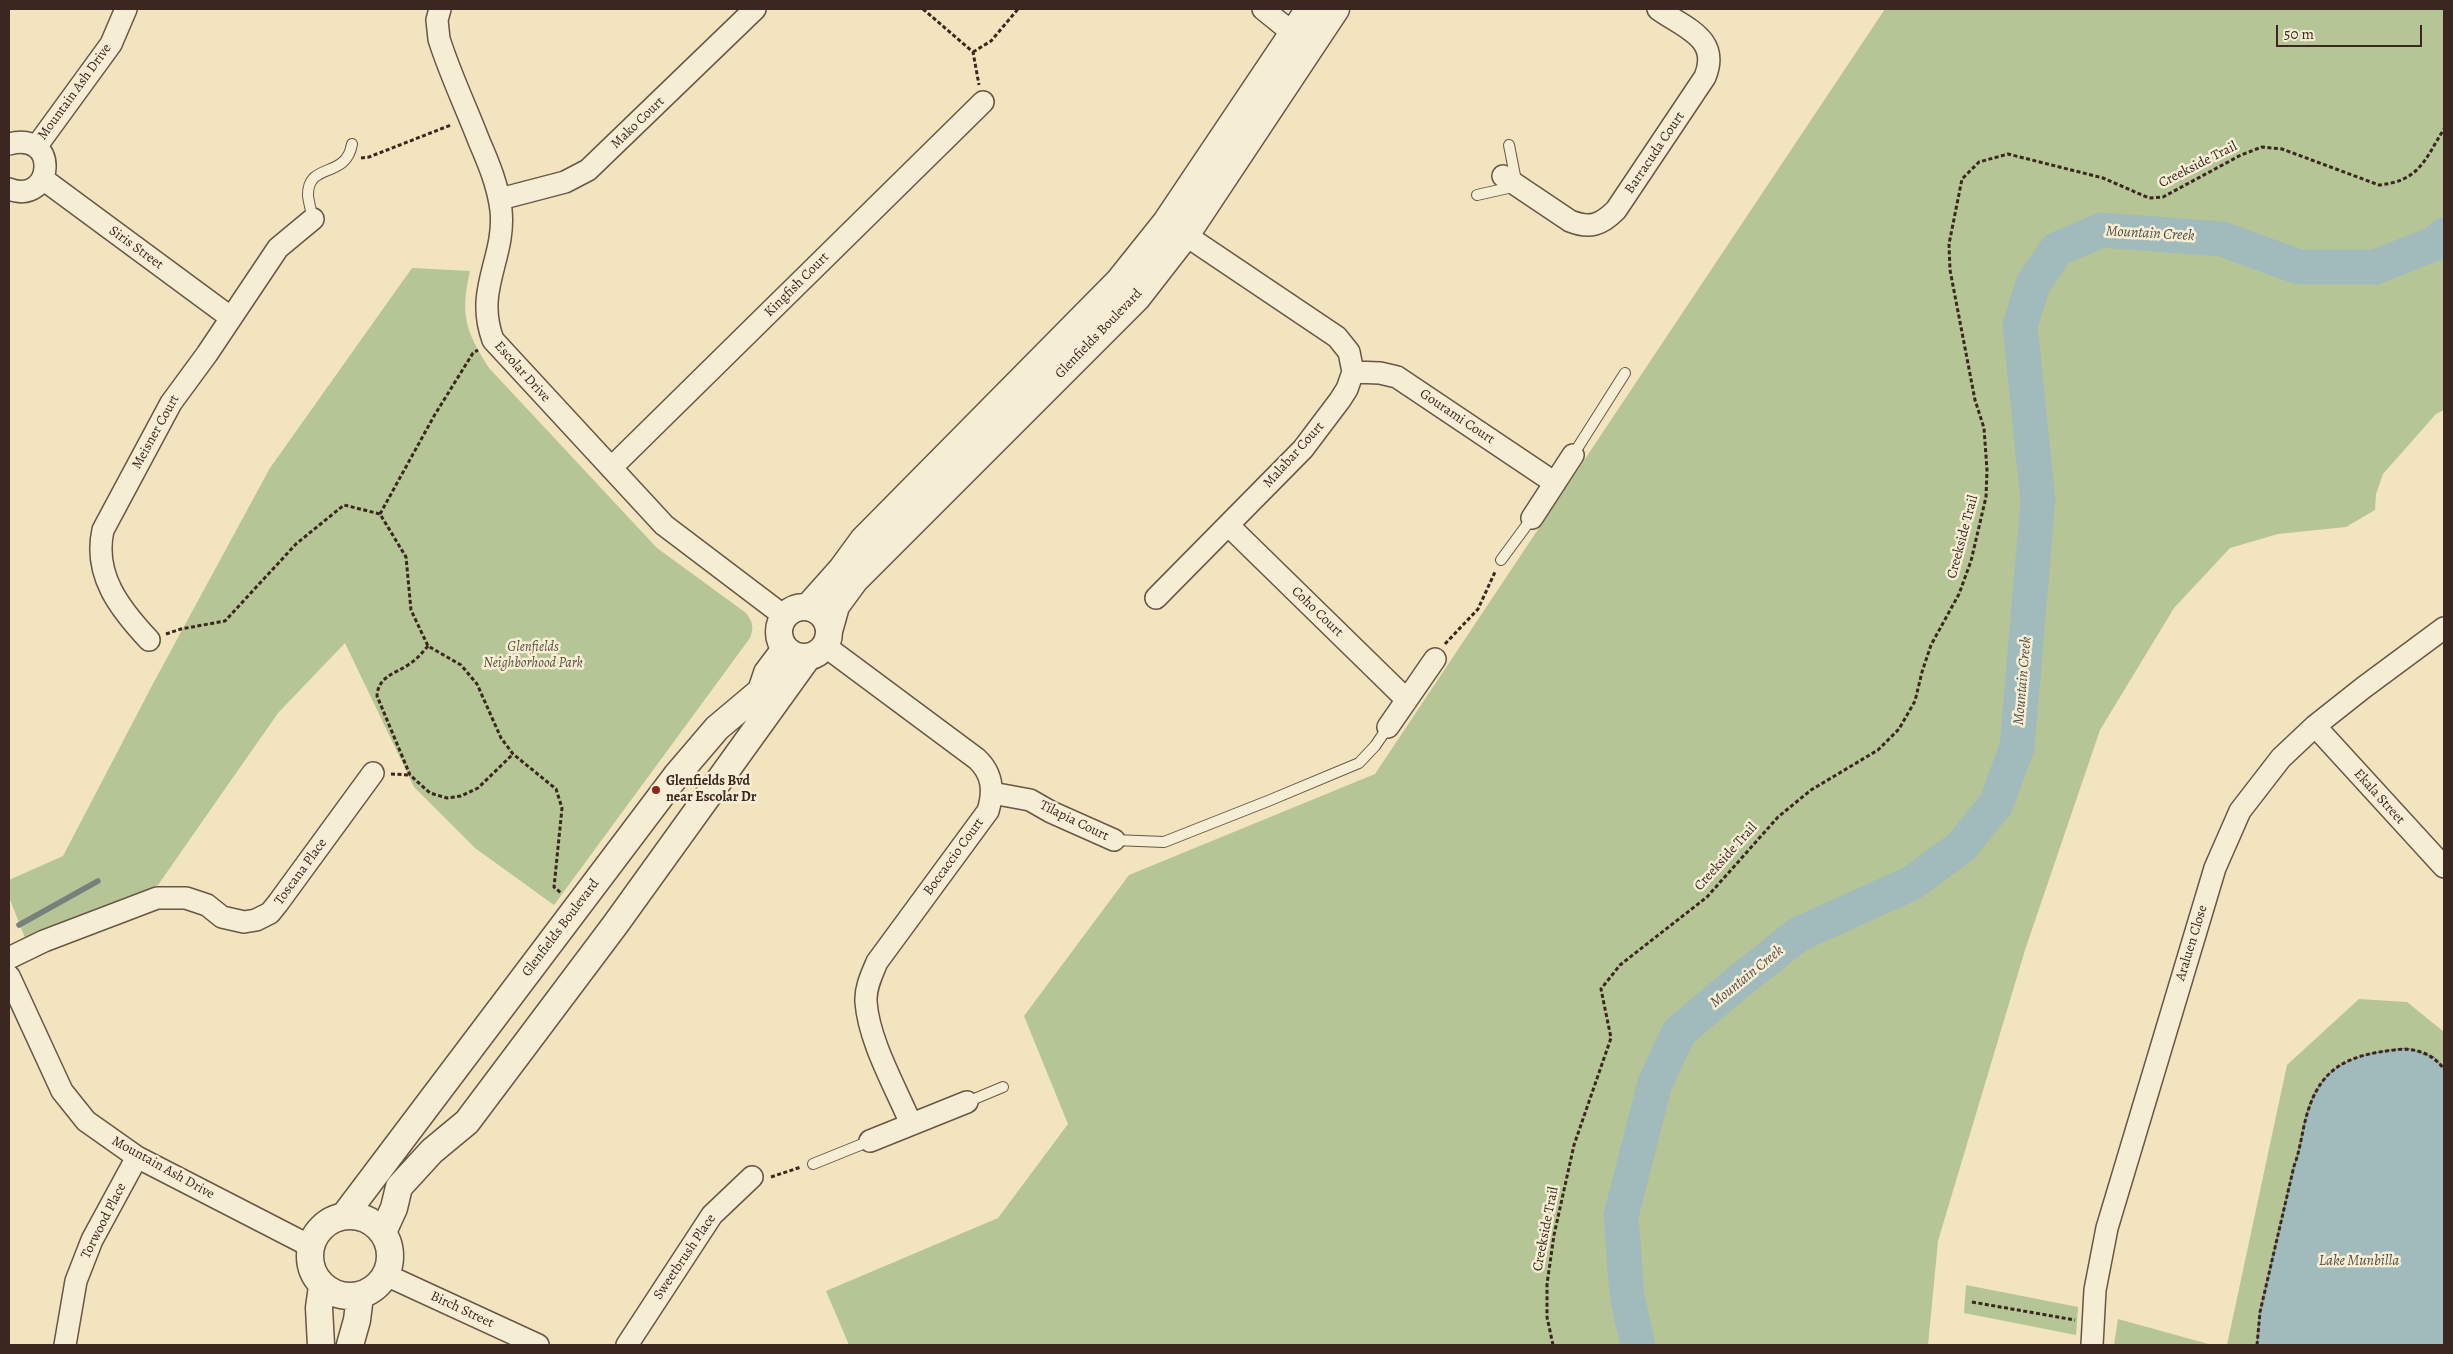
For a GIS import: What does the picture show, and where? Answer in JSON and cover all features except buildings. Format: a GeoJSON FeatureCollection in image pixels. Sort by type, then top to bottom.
{"type":"FeatureCollection","features":[{"type":"Feature","properties":{"kind":"street","name":"Mountain Ash Drive"},"geometry":{"type":"LineString","coordinates":[[36,147],[111,44],[126,9]]}},
{"type":"Feature","properties":{"kind":"street","name":"Escolar Drive"},"geometry":{"type":"LineString","coordinates":[[440,9],[437,30],[442,51],[492,172],[500,199],[500,238],[487,291],[486,306],[489,329],[493,340],[676,536],[784,616]]}},
{"type":"Feature","properties":{"kind":"street","name":"Mako Court"},"geometry":{"type":"LineString","coordinates":[[500,199],[556,185],[588,170],[755,9]]}},
{"type":"Feature","properties":{"kind":"street"},"geometry":{"type":"LineString","coordinates":[[1263,9],[1302,41]]}},
{"type":"Feature","properties":{"kind":"street","name":"Glenfields Boulevard"},"geometry":{"type":"LineString","coordinates":[[1302,41],[1309,9]]}},
{"type":"Feature","properties":{"kind":"street","name":"Glenfields Boulevard"},"geometry":{"type":"LineString","coordinates":[[383,1232],[394,1208],[399,1187],[432,1151],[467,1122],[615,925],[812,646],[836,606],[855,580],[1137,298],[1176,229],[1302,41],[1336,9]]}},
{"type":"Feature","properties":{"kind":"street","name":"Barracuda Court"},"geometry":{"type":"LineString","coordinates":[[1510,181],[1570,221],[1581,226],[1600,224],[1616,210],[1705,78],[1708,69],[1709,54],[1703,41],[1658,9]]}},
{"type":"Feature","properties":{"kind":"street","name":"Kingfish Court"},"geometry":{"type":"LineString","coordinates":[[611,468],[983,102]]}},
{"type":"Feature","properties":{"kind":"street"},"geometry":{"type":"LineString","coordinates":[[9,144],[28,142],[36,147],[46,161],[43,179],[36,187],[27,191],[16,192],[9,189]]}},
{"type":"Feature","properties":{"kind":"street","name":"Siris Street"},"geometry":{"type":"LineString","coordinates":[[43,179],[230,317]]}},
{"type":"Feature","properties":{"kind":"street","name":"Meisner Court"},"geometry":{"type":"LineString","coordinates":[[149,640],[121,608],[106,579],[101,564],[100,546],[103,530],[170,403],[207,354],[278,248],[313,219]]}},
{"type":"Feature","properties":{"kind":"street"},"geometry":{"type":"LineString","coordinates":[[1176,229],[1337,337],[1349,352],[1353,372]]}},
{"type":"Feature","properties":{"kind":"street","name":"Glenfields Boulevard"},"geometry":{"type":"LineString","coordinates":[[808,607],[841,570],[864,540],[1118,282],[1176,229]]}},
{"type":"Feature","properties":{"kind":"street","name":"Gourami Court"},"geometry":{"type":"LineString","coordinates":[[1353,372],[1380,373],[1397,377],[1555,483]]}},
{"type":"Feature","properties":{"kind":"street","name":"Malabar Court"},"geometry":{"type":"LineString","coordinates":[[1156,598],[1315,435],[1347,389],[1353,372]]}},
{"type":"Feature","properties":{"kind":"street"},"geometry":{"type":"LineString","coordinates":[[1532,518],[1573,455]]}},
{"type":"Feature","properties":{"kind":"street","name":"Coho Court"},"geometry":{"type":"LineString","coordinates":[[1228,525],[1406,699]]}},
{"type":"Feature","properties":{"kind":"street"},"geometry":{"type":"LineString","coordinates":[[812,646],[827,621],[822,614],[808,607],[791,610],[784,616],[778,630],[779,638],[812,646],[977,759],[989,774],[992,793]]}},
{"type":"Feature","properties":{"kind":"street","name":"Araluen Close"},"geometry":{"type":"LineString","coordinates":[[2092,1345],[2095,1290],[2108,1228],[2215,868],[2240,811],[2281,758],[2315,726],[2444,628]]}},
{"type":"Feature","properties":{"kind":"street","name":"Glenfields Boulevard"},"geometry":{"type":"LineString","coordinates":[[344,1216],[682,769],[716,728],[761,691],[767,673],[812,646]]}},
{"type":"Feature","properties":{"kind":"street"},"geometry":{"type":"LineString","coordinates":[[1388,727],[1435,659]]}},
{"type":"Feature","properties":{"kind":"street","name":"Ekala Street"},"geometry":{"type":"LineString","coordinates":[[2315,726],[2444,867]]}},
{"type":"Feature","properties":{"kind":"street","name":"Toscana Place"},"geometry":{"type":"LineString","coordinates":[[9,958],[44,941],[157,898],[186,898],[207,905],[222,917],[244,922],[256,920],[270,913],[373,773]]}},
{"type":"Feature","properties":{"kind":"street","name":"Tilapia Court"},"geometry":{"type":"LineString","coordinates":[[992,793],[1030,800],[1051,812],[1114,840]]}},
{"type":"Feature","properties":{"kind":"street","name":"Boccaccio Court"},"geometry":{"type":"LineString","coordinates":[[911,1124],[872,1032],[866,1001],[867,988],[877,962],[988,811],[992,793]]}},
{"type":"Feature","properties":{"kind":"street","name":"Mountain Ash Drive"},"geometry":{"type":"LineString","coordinates":[[9,976],[62,1091],[86,1121],[137,1157],[310,1246]]}},
{"type":"Feature","properties":{"kind":"street"},"geometry":{"type":"LineString","coordinates":[[870,1141],[967,1102]]}},
{"type":"Feature","properties":{"kind":"street","name":"Torwood Place"},"geometry":{"type":"LineString","coordinates":[[65,1345],[76,1281],[92,1240],[137,1157]]}},
{"type":"Feature","properties":{"kind":"street","name":"Sweetbrush Place"},"geometry":{"type":"LineString","coordinates":[[627,1345],[712,1215],[752,1177]]}},
{"type":"Feature","properties":{"kind":"street"},"geometry":{"type":"LineString","coordinates":[[344,1216],[359,1216],[372,1222],[383,1232],[390,1253],[386,1275],[375,1288],[360,1296],[340,1295],[322,1286],[313,1274],[309,1260],[310,1246],[323,1226],[333,1219],[344,1216]]}},
{"type":"Feature","properties":{"kind":"street","name":"Birch Street"},"geometry":{"type":"LineString","coordinates":[[386,1275],[538,1345]]}},
{"type":"Feature","properties":{"kind":"street"},"geometry":{"type":"LineString","coordinates":[[321,1345],[319,1308],[322,1286]]}},
{"type":"Feature","properties":{"kind":"street"},"geometry":{"type":"LineString","coordinates":[[350,1345],[360,1296]]}},
{"type":"Feature","properties":{"kind":"lane"},"geometry":{"type":"LineString","coordinates":[[313,219],[308,195],[310,185],[320,173],[344,164],[351,153],[352,144]]}},
{"type":"Feature","properties":{"kind":"lane"},"geometry":{"type":"LineString","coordinates":[[1476,195],[1510,181],[1509,145]]}},
{"type":"Feature","properties":{"kind":"lane"},"geometry":{"type":"LineString","coordinates":[[1573,455],[1624,373]]}},
{"type":"Feature","properties":{"kind":"lane"},"geometry":{"type":"LineString","coordinates":[[1501,560],[1532,518]]}},
{"type":"Feature","properties":{"kind":"lane","name":"Tilapia Court"},"geometry":{"type":"LineString","coordinates":[[1114,840],[1164,842],[1268,801],[1359,763],[1375,746],[1388,727]]}},
{"type":"Feature","properties":{"kind":"lane"},"geometry":{"type":"LineString","coordinates":[[967,1102],[1003,1087]]}},
{"type":"Feature","properties":{"kind":"lane"},"geometry":{"type":"LineString","coordinates":[[813,1164],[870,1141]]}},
{"type":"Feature","properties":{"kind":"path"},"geometry":{"type":"LineString","coordinates":[[923,9],[973,52],[983,102]]}},
{"type":"Feature","properties":{"kind":"path"},"geometry":{"type":"LineString","coordinates":[[973,52],[991,41],[1018,9]]}},
{"type":"Feature","properties":{"kind":"path"},"geometry":{"type":"LineString","coordinates":[[369,157],[457,123]]}},
{"type":"Feature","properties":{"kind":"path","name":"Creekside Trail"},"geometry":{"type":"LineString","coordinates":[[1552,1345],[1547,1317],[1547,1284],[1554,1235],[1574,1145],[1611,1038],[1601,989],[1620,965],[1707,897],[1778,817],[1811,790],[1878,750],[1899,729],[1915,701],[1931,645],[1959,594],[1971,561],[1986,497],[1988,470],[1984,428],[1975,400],[1950,270],[1950,244],[1962,179],[1979,162],[2008,154],[2103,178],[2149,198],[2163,198],[2241,156],[2262,147],[2282,150],[2379,184],[2394,183],[2410,175],[2427,160],[2444,129]]}},
{"type":"Feature","properties":{"kind":"path"},"geometry":{"type":"LineString","coordinates":[[380,514],[434,416],[473,353],[493,340]]}},
{"type":"Feature","properties":{"kind":"path"},"geometry":{"type":"LineString","coordinates":[[149,640],[180,629],[225,621],[296,544],[344,505],[380,514],[406,557],[412,610],[428,646],[461,665],[477,684],[502,738],[513,754],[556,789],[562,808],[554,887],[577,906]]}},
{"type":"Feature","properties":{"kind":"path"},"geometry":{"type":"LineString","coordinates":[[1435,659],[1447,642],[1478,610],[1501,560]]}},
{"type":"Feature","properties":{"kind":"path"},"geometry":{"type":"LineString","coordinates":[[428,646],[417,658],[383,679],[377,688],[377,696],[410,775],[430,792],[447,798],[461,796],[478,788],[513,754]]}},
{"type":"Feature","properties":{"kind":"path"},"geometry":{"type":"LineString","coordinates":[[2257,1345],[2260,1312],[2294,1166],[2302,1146],[2308,1112],[2316,1089],[2324,1078],[2349,1059],[2366,1054],[2407,1048],[2434,1057],[2444,1069]]}},
{"type":"Feature","properties":{"kind":"path"},"geometry":{"type":"LineString","coordinates":[[752,1177],[776,1177],[813,1164]]}},
{"type":"Feature","properties":{"kind":"path"},"geometry":{"type":"LineString","coordinates":[[1972,1302],[2066,1319],[2093,1320]]}},
{"type":"Feature","properties":{"kind":"green space"},"geometry":{"type":"Polygon","coordinates":[[[1885,9],[2444,9],[2444,410],[2436,414],[2383,474],[2376,494],[2375,510],[2346,527],[2278,534],[2230,548],[2174,608],[2100,730],[2025,950],[1938,1241],[1928,1345],[849,1345],[826,1291],[998,1218],[1068,1124],[1024,1016],[1129,875],[1375,774],[1885,9]]]}},
{"type":"Feature","properties":{"kind":"green space","name":"Glenfields Neighborhood Park"},"geometry":{"type":"Polygon","coordinates":[[[412,268],[470,271],[465,299],[467,322],[474,343],[489,368],[657,548],[746,613],[752,625],[750,638],[554,905],[475,848],[414,787],[345,643],[278,713],[158,885],[25,938],[9,897],[9,880],[63,856],[155,680],[270,468],[412,268]]]}},
{"type":"Feature","properties":{"kind":"green space"},"geometry":{"type":"Polygon","coordinates":[[[2359,999],[2407,1002],[2444,1032],[2444,1069],[2434,1057],[2407,1048],[2366,1054],[2349,1059],[2335,1068],[2304,1131],[2260,1312],[2257,1345],[2227,1345],[2287,1065],[2359,999]]]}},
{"type":"Feature","properties":{"kind":"green space"},"geometry":{"type":"Polygon","coordinates":[[[1966,1285],[2078,1307],[2076,1335],[1964,1313],[1966,1285]]]}},
{"type":"Feature","properties":{"kind":"green space"},"geometry":{"type":"Polygon","coordinates":[[[2118,1319],[2212,1345],[2114,1345],[2118,1319]]]}},
{"type":"Feature","properties":{"kind":"water","name":"Lake Munbilla"},"geometry":{"type":"Polygon","coordinates":[[[2407,1048],[2434,1057],[2444,1069],[2444,1345],[2257,1345],[2260,1312],[2306,1117],[2315,1093],[2334,1070],[2346,1062],[2374,1053],[2407,1048]]]}},
{"type":"Feature","properties":{"kind":"waterway","name":"Mountain Creek"},"geometry":{"type":"LineString","coordinates":[[1638,1345],[1627,1296],[1621,1216],[1655,1083],[1679,1032],[1799,934],[1912,883],[1961,847],[1996,804],[2017,747],[2038,500],[2020,326],[2033,284],[2057,249],[2102,230],[2222,239],[2299,267],[2375,267],[2436,243],[2444,235]]}},
{"type":"Feature","properties":{"kind":"waterway"},"geometry":{"type":"LineString","coordinates":[[19,925],[98,881]]}},
{"type":"Feature","properties":{"kind":"place","name":"Glenfields Bvd near Escolar Dr"},"geometry":{"type":"Point","coordinates":[656,790]}}]}
